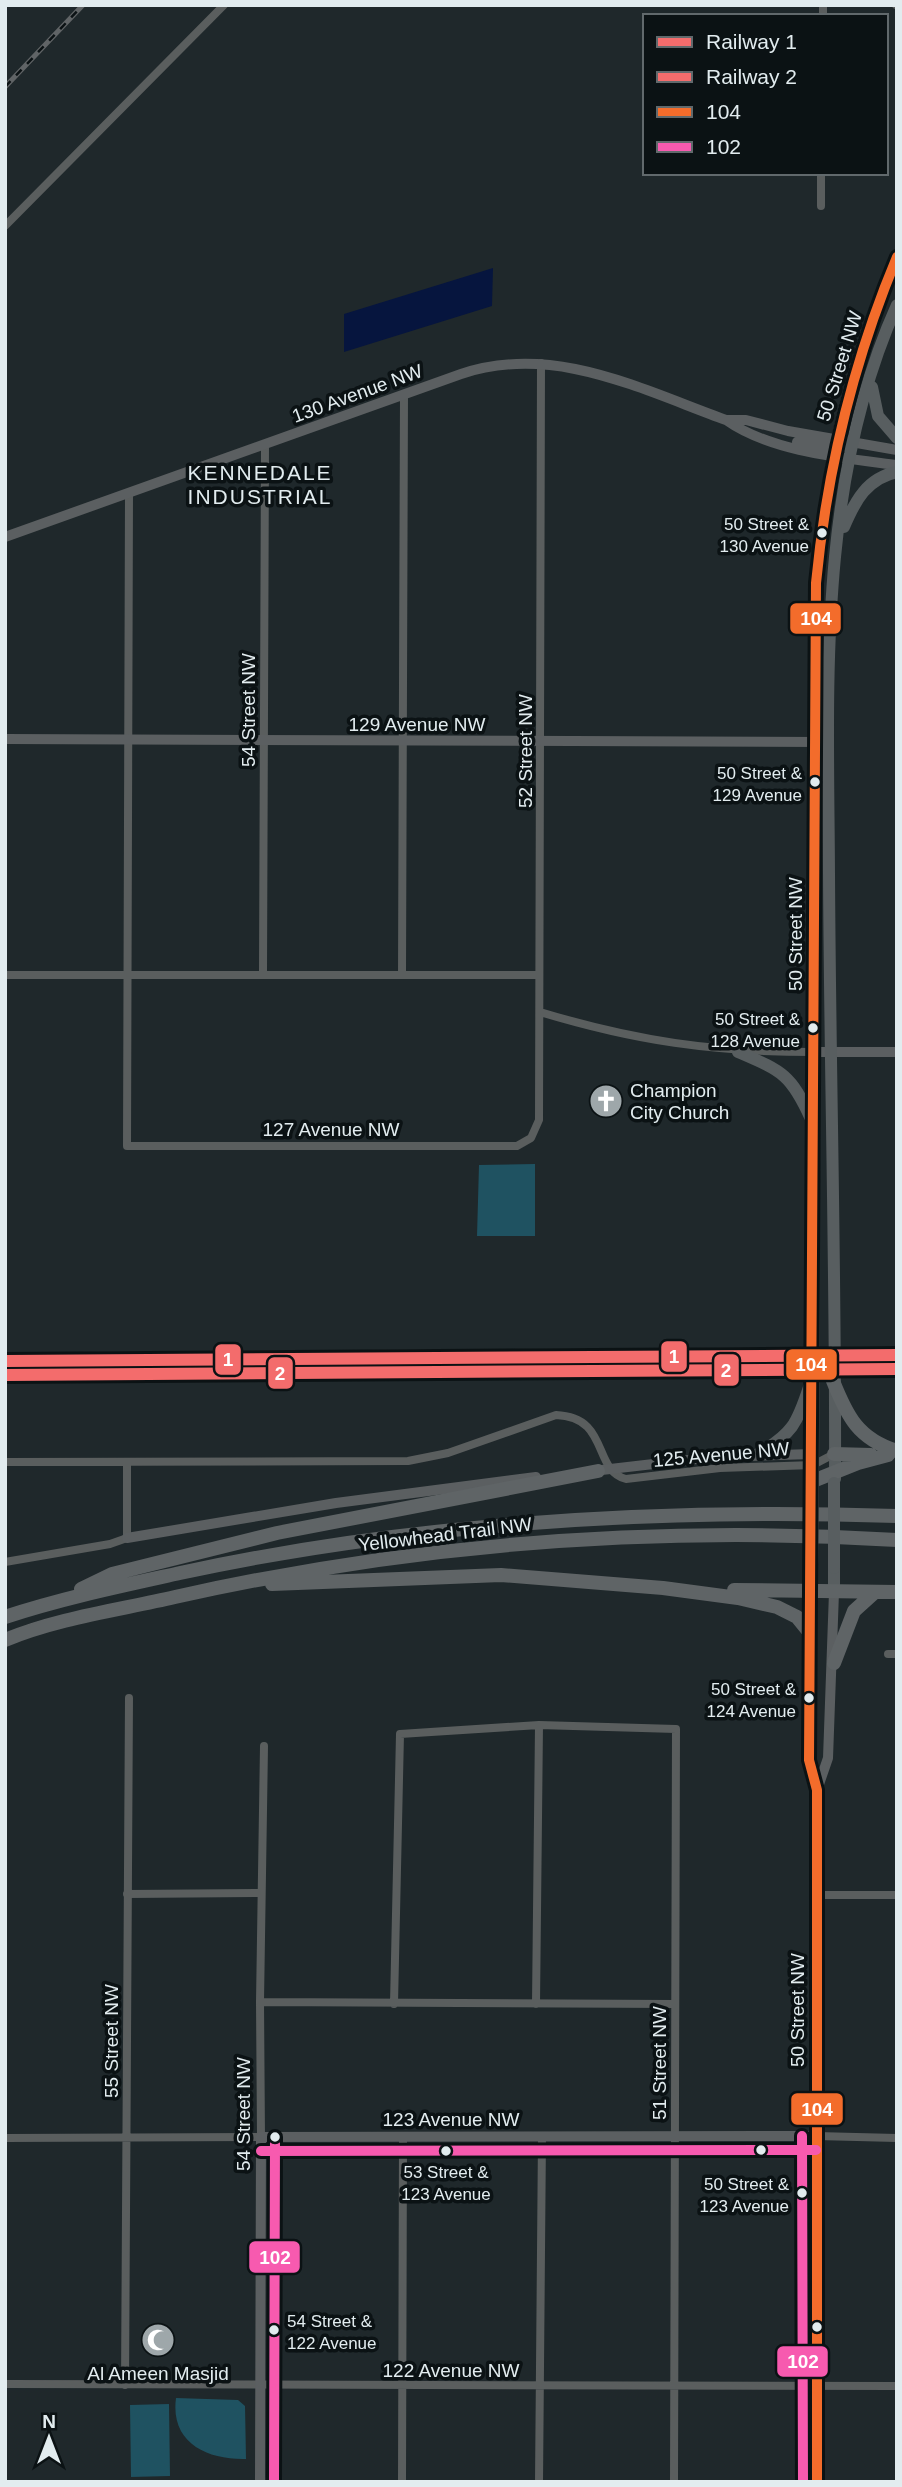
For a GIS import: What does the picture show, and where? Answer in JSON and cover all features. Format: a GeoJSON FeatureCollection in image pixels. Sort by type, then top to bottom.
{"type":"FeatureCollection","features":[{"type":"Feature","properties":{"kind":"highway"},"geometry":{"type":"LineString","coordinates":[[833,1381],[848,1418],[878,1445],[894,1454]]}},
{"type":"Feature","properties":{"kind":"highway"},"geometry":{"type":"LineString","coordinates":[[834,1454],[894,1454]]}},
{"type":"Feature","properties":{"kind":"highway"},"geometry":{"type":"LineString","coordinates":[[813,1482],[835,1477],[894,1454]]}},
{"type":"Feature","properties":{"kind":"highway"},"geometry":{"type":"LineString","coordinates":[[61,1599],[112,1574],[277,1533],[605,1470]]}},
{"type":"Feature","properties":{"kind":"highway","name":"Yellowhead Trail NW"},"geometry":{"type":"LineString","coordinates":[[5,1616],[61,1599],[247,1559],[430,1531],[594,1517],[699,1513],[897,1516]]}},
{"type":"Feature","properties":{"kind":"highway","name":"Yellowhead Trail NW"},"geometry":{"type":"LineString","coordinates":[[5,1640],[68,1621],[233,1584],[445,1550],[532,1542],[659,1536],[897,1540]]}},
{"type":"Feature","properties":{"kind":"highway"},"geometry":{"type":"LineString","coordinates":[[233,1584],[337,1584],[391,1577],[501,1575],[663,1588],[738,1598],[777,1607],[797,1616],[810,1633]]}},
{"type":"Feature","properties":{"kind":"highway"},"geometry":{"type":"LineString","coordinates":[[663,1588],[897,1592]]}},
{"type":"Feature","properties":{"kind":"highway"},"geometry":{"type":"LineString","coordinates":[[834,1663],[854,1611],[875,1592]]}},
{"type":"Feature","properties":{"kind":"main road","name":"50 Street NW"},"geometry":{"type":"LineString","coordinates":[[834,1592],[830,1052],[816,583],[823,506],[835,447],[871,326],[897,256]]}},
{"type":"Feature","properties":{"kind":"main road","name":"50 Street NW"},"geometry":{"type":"LineString","coordinates":[[811,1592],[813,1052],[822,742],[833,571],[849,459],[872,377],[897,305]]}},
{"type":"Feature","properties":{"kind":"main road"},"geometry":{"type":"LineString","coordinates":[[872,377],[878,416],[897,438]]}},
{"type":"Feature","properties":{"kind":"main road"},"geometry":{"type":"LineString","coordinates":[[836,547],[856,500],[874,481],[897,472]]}},
{"type":"Feature","properties":{"kind":"main road"},"geometry":{"type":"LineString","coordinates":[[738,1052],[775,1068],[789,1078],[813,1124]]}},
{"type":"Feature","properties":{"kind":"main road"},"geometry":{"type":"LineString","coordinates":[[758,1454],[782,1440],[798,1423],[813,1376]]}},
{"type":"Feature","properties":{"kind":"main road"},"geometry":{"type":"LineString","coordinates":[[813,1459],[834,1454]]}},
{"type":"Feature","properties":{"kind":"street"},"geometry":{"type":"LineString","coordinates":[[5,226],[224,5]]}},
{"type":"Feature","properties":{"kind":"street"},"geometry":{"type":"LineString","coordinates":[[821,175],[821,206]]}},
{"type":"Feature","properties":{"kind":"street","name":"130 Avenue NW"},"geometry":{"type":"LineString","coordinates":[[5,537],[486,367],[541,363],[599,374],[726,420],[741,431],[783,443],[835,447]]}},
{"type":"Feature","properties":{"kind":"street","name":"52 Street NW"},"geometry":{"type":"LineString","coordinates":[[531,1138],[539,1120],[541,363]]}},
{"type":"Feature","properties":{"kind":"street"},"geometry":{"type":"LineString","coordinates":[[402,975],[404,396]]}},
{"type":"Feature","properties":{"kind":"street","name":"130 Avenue NW"},"geometry":{"type":"LineString","coordinates":[[726,420],[746,420],[835,447]]}},
{"type":"Feature","properties":{"kind":"street"},"geometry":{"type":"LineString","coordinates":[[835,447],[853,443],[897,450]]}},
{"type":"Feature","properties":{"kind":"street","name":"54 Street NW"},"geometry":{"type":"LineString","coordinates":[[263,974],[266,740],[265,445]]}},
{"type":"Feature","properties":{"kind":"street"},"geometry":{"type":"LineString","coordinates":[[835,447],[849,459],[897,465]]}},
{"type":"Feature","properties":{"kind":"street"},"geometry":{"type":"LineString","coordinates":[[128,975],[129,495]]}},
{"type":"Feature","properties":{"kind":"street","name":"129 Avenue NW"},"geometry":{"type":"LineString","coordinates":[[5,739],[822,742]]}},
{"type":"Feature","properties":{"kind":"street"},"geometry":{"type":"LineString","coordinates":[[5,975],[539,975]]}},
{"type":"Feature","properties":{"kind":"street","name":"127 Avenue NW"},"geometry":{"type":"LineString","coordinates":[[128,975],[127,1146],[492,1148],[517,1146],[531,1138]]}},
{"type":"Feature","properties":{"kind":"street"},"geometry":{"type":"LineString","coordinates":[[540,1012],[626,1036],[738,1052],[897,1052]]}},
{"type":"Feature","properties":{"kind":"street"},"geometry":{"type":"LineString","coordinates":[[5,1462],[408,1461],[448,1453],[556,1415],[574,1418],[588,1425],[605,1470],[336,1503],[127,1538],[110,1544],[5,1562]]}},
{"type":"Feature","properties":{"kind":"street","name":"125 Avenue NW"},"geometry":{"type":"LineString","coordinates":[[605,1470],[758,1454],[813,1459]]}},
{"type":"Feature","properties":{"kind":"street","name":"125 Avenue NW"},"geometry":{"type":"LineString","coordinates":[[605,1470],[621,1478],[631,1479],[813,1459]]}},
{"type":"Feature","properties":{"kind":"street"},"geometry":{"type":"LineString","coordinates":[[127,1463],[127,1538]]}},
{"type":"Feature","properties":{"kind":"street","name":"50 Street NW"},"geometry":{"type":"LineString","coordinates":[[811,1592],[809,1760],[817,1790],[817,2482]]}},
{"type":"Feature","properties":{"kind":"street","name":"50 Street NW"},"geometry":{"type":"LineString","coordinates":[[817,1790],[828,1758],[834,1663],[834,1592]]}},
{"type":"Feature","properties":{"kind":"street","name":"55 Street NW"},"geometry":{"type":"LineString","coordinates":[[125,2385],[129,1698]]}},
{"type":"Feature","properties":{"kind":"street"},"geometry":{"type":"LineString","coordinates":[[394,2004],[400,1734],[539,1725],[536,2004]]}},
{"type":"Feature","properties":{"kind":"street","name":"51 Street NW"},"geometry":{"type":"LineString","coordinates":[[539,1725],[676,1729],[674,2482]]}},
{"type":"Feature","properties":{"kind":"street","name":"54 Street NW"},"geometry":{"type":"LineString","coordinates":[[260,2482],[260,2002],[264,1745]]}},
{"type":"Feature","properties":{"kind":"street"},"geometry":{"type":"LineString","coordinates":[[127,1894],[261,1893]]}},
{"type":"Feature","properties":{"kind":"street"},"geometry":{"type":"LineString","coordinates":[[816,1895],[897,1895]]}},
{"type":"Feature","properties":{"kind":"street"},"geometry":{"type":"LineString","coordinates":[[260,2002],[675,2004]]}},
{"type":"Feature","properties":{"kind":"street","name":"123 Avenue NW"},"geometry":{"type":"LineString","coordinates":[[5,2138],[126,2135],[897,2138]]}},
{"type":"Feature","properties":{"kind":"street"},"geometry":{"type":"LineString","coordinates":[[402,2482],[403,2137]]}},
{"type":"Feature","properties":{"kind":"street"},"geometry":{"type":"LineString","coordinates":[[539,2482],[542,2137]]}},
{"type":"Feature","properties":{"kind":"street","name":"122 Avenue NW"},"geometry":{"type":"LineString","coordinates":[[5,2384],[897,2386]]}},
{"type":"Feature","properties":{"kind":"shaded area"},"geometry":{"type":"Polygon","coordinates":[[[535,1164],[535,1236],[477,1236],[479,1165],[535,1164]]]}},
{"type":"Feature","properties":{"kind":"shaded area"},"geometry":{"type":"Polygon","coordinates":[[[176,2398],[238,2400],[245,2406],[246,2459],[218,2456],[194,2446],[179,2427],[176,2398]]]}},
{"type":"Feature","properties":{"kind":"shaded area"},"geometry":{"type":"Polygon","coordinates":[[[169,2404],[170,2476],[131,2477],[130,2405],[169,2404]]]}},
{"type":"Feature","properties":{"kind":"water"},"geometry":{"type":"Polygon","coordinates":[[[493,268],[492,306],[344,352],[344,314],[493,268]]]}},
{"type":"Feature","properties":{"kind":"railway"},"geometry":{"type":"LineString","coordinates":[[5,87],[83,5]]}},
{"type":"Feature","properties":{"kind":"railway"},"geometry":{"type":"LineString","coordinates":[[5,1355],[897,1349]]}},
{"type":"Feature","properties":{"kind":"rail line","name":"1"},"geometry":{"type":"LineString","coordinates":[[5,1361],[897,1355]]}},
{"type":"Feature","properties":{"kind":"rail line","name":"2"},"geometry":{"type":"LineString","coordinates":[[5,1375],[897,1369]]}},
{"type":"Feature","properties":{"kind":"transit line","name":"104"},"geometry":{"type":"LineString","coordinates":[[817,2482],[817,1790],[809,1760],[816,583],[827,499],[844,417],[867,336],[897,257]]}},
{"type":"Feature","properties":{"kind":"transit line","name":"102"},"geometry":{"type":"LineString","coordinates":[[802,2136],[803,2482]]}},
{"type":"Feature","properties":{"kind":"transit line","name":"102"},"geometry":{"type":"LineString","coordinates":[[274,2482],[275,2137]]}},
{"type":"Feature","properties":{"kind":"transit line","name":"102"},"geometry":{"type":"LineString","coordinates":[[261,2151],[816,2150]]}},
{"type":"Feature","properties":{"kind":"place","name":"50 Street & 130 Avenue"},"geometry":{"type":"Point","coordinates":[822,533]}},
{"type":"Feature","properties":{"kind":"place","name":"50 Street & 129 Avenue"},"geometry":{"type":"Point","coordinates":[815,782]}},
{"type":"Feature","properties":{"kind":"place","name":"50 Street & 128 Avenue"},"geometry":{"type":"Point","coordinates":[813,1028]}},
{"type":"Feature","properties":{"kind":"place","name":"Champion City Church"},"geometry":{"type":"Point","coordinates":[606,1101]}},
{"type":"Feature","properties":{"kind":"place","name":"50 Street & 124 Avenue"},"geometry":{"type":"Point","coordinates":[809,1698]}},
{"type":"Feature","properties":{"kind":"place","name":"53 Street & 123 Avenue"},"geometry":{"type":"Point","coordinates":[446,2151]}},
{"type":"Feature","properties":{"kind":"place","name":"50 Street & 123 Avenue"},"geometry":{"type":"Point","coordinates":[802,2193]}},
{"type":"Feature","properties":{"kind":"place","name":"54 Street & 122 Avenue"},"geometry":{"type":"Point","coordinates":[274,2330]}},
{"type":"Feature","properties":{"kind":"place","name":"Al Ameen Masjid"},"geometry":{"type":"Point","coordinates":[158,2340]}},
{"type":"Feature","properties":{"kind":"district","name":"KENNEDALE INDUSTRIAL"},"geometry":{"type":"Point","coordinates":[260,485]}}]}
